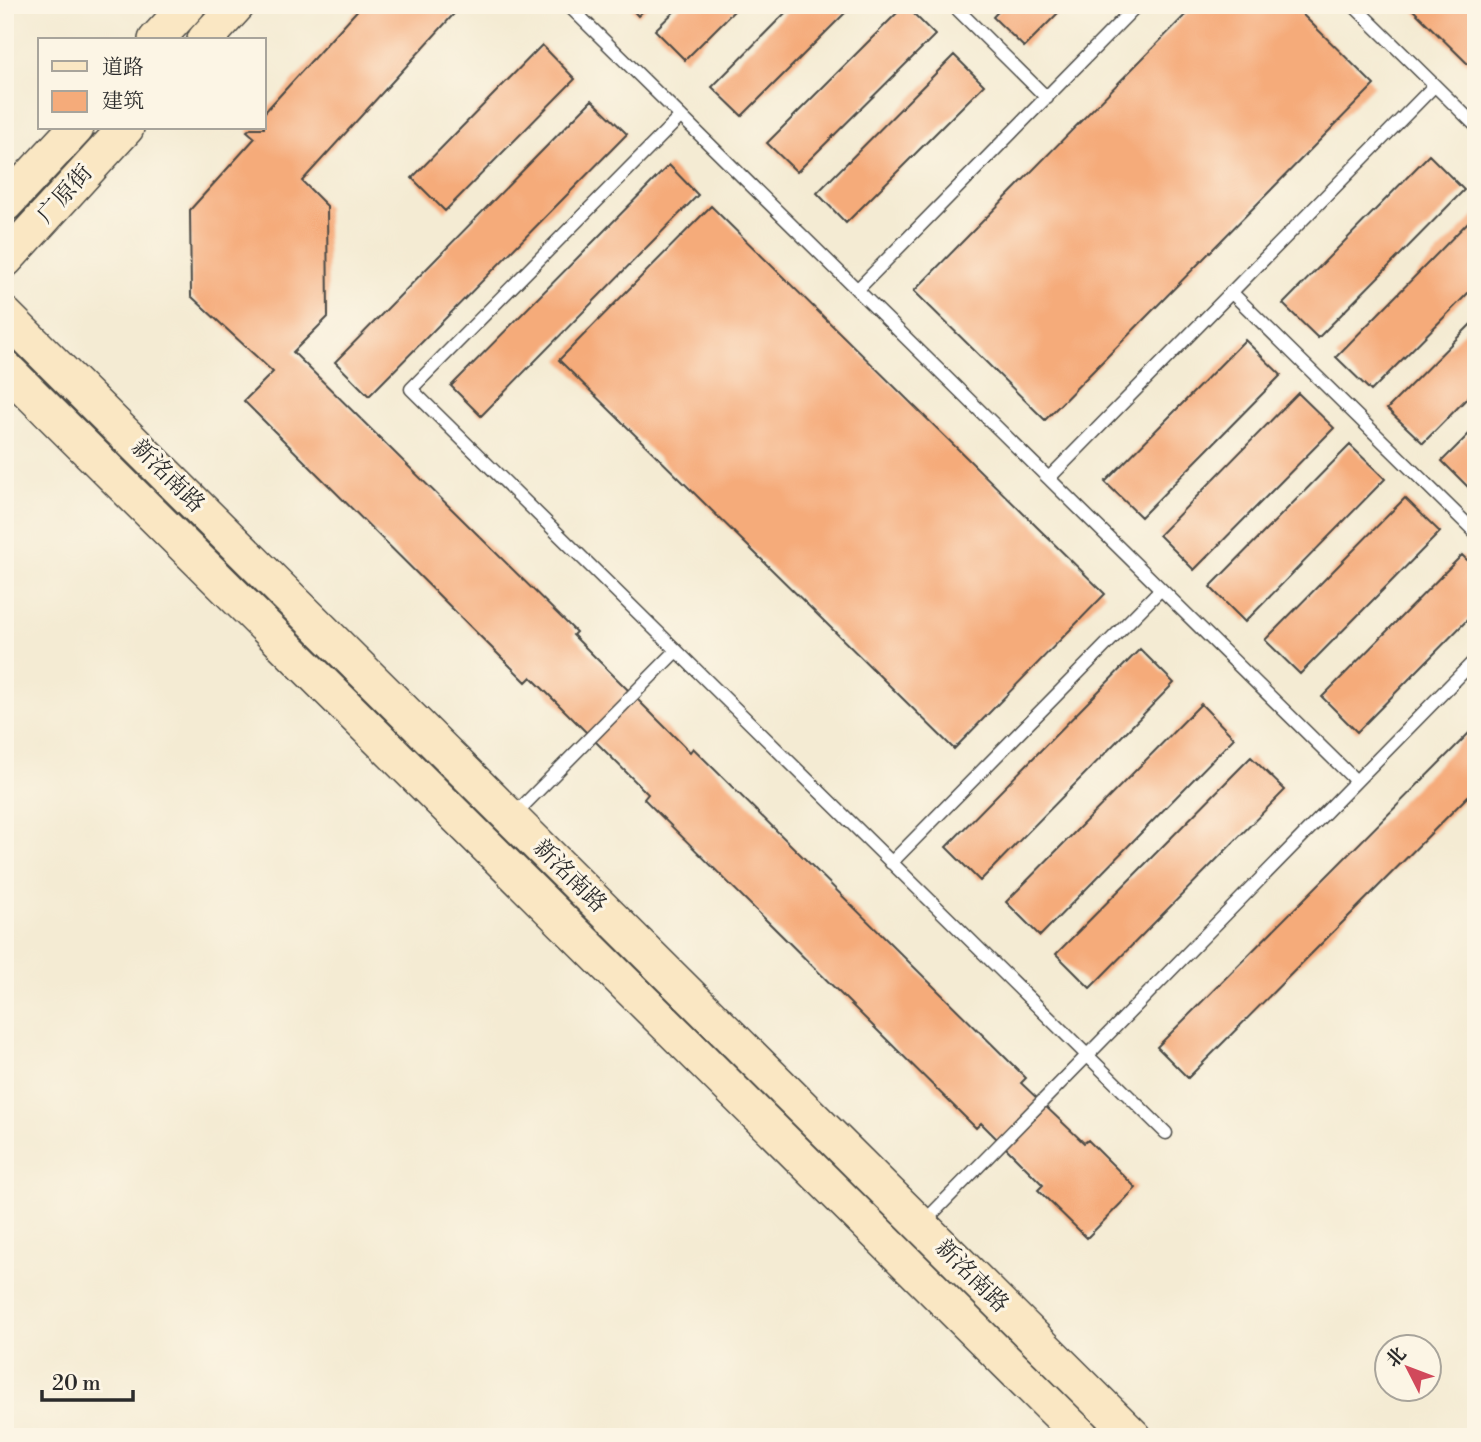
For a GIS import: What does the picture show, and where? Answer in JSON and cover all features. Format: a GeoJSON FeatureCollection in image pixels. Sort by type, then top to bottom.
{"type":"FeatureCollection","features":[{"type":"Feature","properties":{"kind":"main road"},"geometry":{"type":"LineString","coordinates":[[158,38],[188,5]]}},
{"type":"Feature","properties":{"kind":"main road"},"geometry":{"type":"LineString","coordinates":[[207,38],[237,5]]}},
{"type":"Feature","properties":{"kind":"main road","name":"广原街"},"geometry":{"type":"LineString","coordinates":[[5,204],[74,130]]}},
{"type":"Feature","properties":{"kind":"main road","name":"广原街"},"geometry":{"type":"LineString","coordinates":[[5,260],[124,130]]}},
{"type":"Feature","properties":{"kind":"main road","name":"新洺南路"},"geometry":{"type":"LineString","coordinates":[[5,315],[1134,1437]]}},
{"type":"Feature","properties":{"kind":"main road","name":"新洺南路"},"geometry":{"type":"LineString","coordinates":[[5,368],[1082,1437]]}},
{"type":"Feature","properties":{"kind":"lane"},"geometry":{"type":"LineString","coordinates":[[568,5],[1356,781]]}},
{"type":"Feature","properties":{"kind":"lane"},"geometry":{"type":"LineString","coordinates":[[953,5],[1046,98]]}},
{"type":"Feature","properties":{"kind":"lane"},"geometry":{"type":"LineString","coordinates":[[857,290],[1137,5]]}},
{"type":"Feature","properties":{"kind":"lane"},"geometry":{"type":"LineString","coordinates":[[1353,5],[1476,126]]}},
{"type":"Feature","properties":{"kind":"lane"},"geometry":{"type":"LineString","coordinates":[[1049,478],[1434,86]]}},
{"type":"Feature","properties":{"kind":"lane"},"geometry":{"type":"LineString","coordinates":[[681,116],[411,389],[1166,1133]]}},
{"type":"Feature","properties":{"kind":"lane"},"geometry":{"type":"LineString","coordinates":[[1231,292],[1476,533]]}},
{"type":"Feature","properties":{"kind":"lane"},"geometry":{"type":"LineString","coordinates":[[891,863],[1161,589]]}},
{"type":"Feature","properties":{"kind":"lane"},"geometry":{"type":"LineString","coordinates":[[511,818],[676,651]]}},
{"type":"Feature","properties":{"kind":"lane"},"geometry":{"type":"LineString","coordinates":[[921,1225],[1476,659]]}},
{"type":"Feature","properties":{"kind":"building"},"geometry":{"type":"Polygon","coordinates":[[[362,5],[462,5],[302,181],[327,206],[328,317],[293,352],[576,632],[573,635],[690,752],[693,748],[1026,1078],[1021,1083],[1084,1143],[1088,1140],[1136,1188],[1087,1238],[1038,1190],[1043,1185],[981,1123],[976,1128],[644,799],[648,794],[531,677],[526,682],[244,401],[273,372],[191,296],[190,210],[255,138],[247,131],[266,130],[266,111],[362,5]]]}},
{"type":"Feature","properties":{"kind":"building"},"geometry":{"type":"Polygon","coordinates":[[[628,5],[649,5],[638,16],[628,5]]]}},
{"type":"Feature","properties":{"kind":"building"},"geometry":{"type":"Polygon","coordinates":[[[681,5],[740,5],[685,60],[655,30],[681,5]]]}},
{"type":"Feature","properties":{"kind":"building"},"geometry":{"type":"Polygon","coordinates":[[[793,5],[853,5],[742,116],[712,87],[793,5]]]}},
{"type":"Feature","properties":{"kind":"building"},"geometry":{"type":"Polygon","coordinates":[[[905,5],[935,35],[797,172],[767,143],[905,5]]]}},
{"type":"Feature","properties":{"kind":"building"},"geometry":{"type":"Polygon","coordinates":[[[1004,5],[1066,5],[1024,47],[993,17],[1004,5]]]}},
{"type":"Feature","properties":{"kind":"building"},"geometry":{"type":"Polygon","coordinates":[[[1195,5],[1293,5],[1374,85],[1045,420],[914,291],[1195,5]]]}},
{"type":"Feature","properties":{"kind":"building"},"geometry":{"type":"Polygon","coordinates":[[[1408,5],[1476,5],[1476,72],[1408,5]]]}},
{"type":"Feature","properties":{"kind":"building"},"geometry":{"type":"Polygon","coordinates":[[[542,45],[575,79],[445,211],[412,178],[542,45]]]}},
{"type":"Feature","properties":{"kind":"building"},"geometry":{"type":"Polygon","coordinates":[[[954,55],[984,85],[846,223],[817,193],[954,55]]]}},
{"type":"Feature","properties":{"kind":"building"},"geometry":{"type":"Polygon","coordinates":[[[592,100],[627,134],[369,396],[335,362],[592,100]]]}},
{"type":"Feature","properties":{"kind":"building"},"geometry":{"type":"Polygon","coordinates":[[[1429,155],[1464,190],[1318,338],[1283,304],[1429,155]]]}},
{"type":"Feature","properties":{"kind":"building"},"geometry":{"type":"Polygon","coordinates":[[[669,165],[698,195],[481,416],[451,386],[669,165]]]}},
{"type":"Feature","properties":{"kind":"building"},"geometry":{"type":"Polygon","coordinates":[[[711,206],[1105,594],[954,749],[559,360],[711,206]]]}},
{"type":"Feature","properties":{"kind":"building"},"geometry":{"type":"Polygon","coordinates":[[[1476,214],[1476,285],[1371,391],[1336,357],[1476,214]]]}},
{"type":"Feature","properties":{"kind":"building"},"geometry":{"type":"Polygon","coordinates":[[[1476,319],[1476,389],[1423,443],[1387,409],[1476,319]]]}},
{"type":"Feature","properties":{"kind":"building"},"geometry":{"type":"Polygon","coordinates":[[[1245,340],[1281,375],[1141,517],[1105,482],[1245,340]]]}},
{"type":"Feature","properties":{"kind":"building"},"geometry":{"type":"Polygon","coordinates":[[[1298,393],[1334,428],[1194,570],[1159,535],[1298,393]]]}},
{"type":"Feature","properties":{"kind":"building"},"geometry":{"type":"Polygon","coordinates":[[[1476,427],[1476,495],[1442,461],[1476,427]]]}},
{"type":"Feature","properties":{"kind":"building"},"geometry":{"type":"Polygon","coordinates":[[[1350,445],[1385,479],[1245,622],[1210,587],[1350,445]]]}},
{"type":"Feature","properties":{"kind":"building"},"geometry":{"type":"Polygon","coordinates":[[[1405,498],[1440,532],[1300,674],[1265,640],[1405,498]]]}},
{"type":"Feature","properties":{"kind":"building"},"geometry":{"type":"Polygon","coordinates":[[[1462,555],[1476,569],[1476,611],[1357,732],[1322,697],[1462,555]]]}},
{"type":"Feature","properties":{"kind":"building"},"geometry":{"type":"Polygon","coordinates":[[[1140,649],[1174,683],[980,881],[946,847],[1140,649]]]}},
{"type":"Feature","properties":{"kind":"building"},"geometry":{"type":"Polygon","coordinates":[[[1201,704],[1234,738],[1040,936],[1006,902],[1201,704]]]}},
{"type":"Feature","properties":{"kind":"building"},"geometry":{"type":"Polygon","coordinates":[[[1476,726],[1476,788],[1188,1078],[1157,1047],[1476,726]]]}},
{"type":"Feature","properties":{"kind":"building"},"geometry":{"type":"Polygon","coordinates":[[[1251,757],[1285,790],[1090,988],[1056,954],[1251,757]]]}}]}
